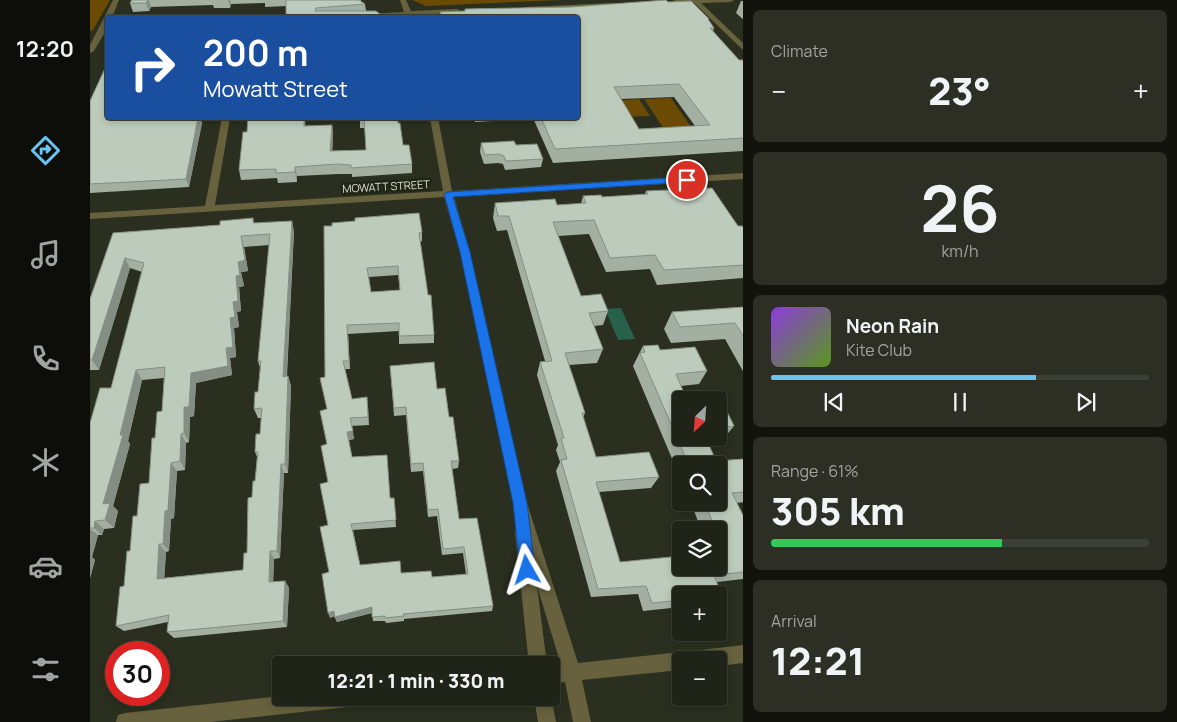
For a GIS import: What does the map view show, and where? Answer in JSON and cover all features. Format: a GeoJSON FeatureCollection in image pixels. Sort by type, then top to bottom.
{"type":"FeatureCollection","features":[{"type":"Feature","properties":{"kind":"street"},"geometry":{"type":"LineString","coordinates":[[110,15],[116,0]]}},
{"type":"Feature","properties":{"kind":"street"},"geometry":{"type":"LineString","coordinates":[[403,0],[409,15]]}},
{"type":"Feature","properties":{"kind":"street"},"geometry":{"type":"LineString","coordinates":[[668,3],[731,0]]}},
{"type":"Feature","properties":{"kind":"street"},"geometry":{"type":"LineString","coordinates":[[696,2],[743,50]]}},
{"type":"Feature","properties":{"kind":"street"},"geometry":{"type":"LineString","coordinates":[[512,9],[618,5]]}},
{"type":"Feature","properties":{"kind":"street"},"geometry":{"type":"LineString","coordinates":[[420,15],[463,11]]}},
{"type":"Feature","properties":{"kind":"street"},"geometry":{"type":"LineString","coordinates":[[90,51],[105,27]]}},
{"type":"Feature","properties":{"kind":"street"},"geometry":{"type":"LineString","coordinates":[[209,209],[226,120]]}},
{"type":"Feature","properties":{"kind":"street"},"geometry":{"type":"LineString","coordinates":[[434,120],[448,194],[465,252],[520,503],[572,673],[582,722]]}},
{"type":"Feature","properties":{"kind":"street","name":"MOWATT STREET"},"geometry":{"type":"LineString","coordinates":[[90,216],[743,176]]}},
{"type":"Feature","properties":{"kind":"street"},"geometry":{"type":"LineString","coordinates":[[520,503],[537,656]]}},
{"type":"Feature","properties":{"kind":"street"},"geometry":{"type":"LineString","coordinates":[[727,656],[743,654]]}},
{"type":"Feature","properties":{"kind":"street"},"geometry":{"type":"LineString","coordinates":[[560,674],[672,662]]}},
{"type":"Feature","properties":{"kind":"street"},"geometry":{"type":"LineString","coordinates":[[125,722],[273,706]]}},
{"type":"Feature","properties":{"kind":"street"},"geometry":{"type":"LineString","coordinates":[[544,706],[547,722]]}},
{"type":"Feature","properties":{"kind":"shaded area"},"geometry":{"type":"Polygon","coordinates":[[[90,0],[110,0],[93,30],[90,31],[90,0]]]}},
{"type":"Feature","properties":{"kind":"shaded area"},"geometry":{"type":"Polygon","coordinates":[[[412,0],[561,0],[426,6],[412,0]]]}},
{"type":"Feature","properties":{"kind":"shaded area"},"geometry":{"type":"Polygon","coordinates":[[[671,98],[696,134],[668,135],[644,99],[671,98]]]}},
{"type":"Feature","properties":{"kind":"shaded area"},"geometry":{"type":"Polygon","coordinates":[[[639,99],[650,116],[623,117],[613,101],[639,99]]]}},
{"type":"Feature","properties":{"kind":"shaded area"},"geometry":{"type":"Polygon","coordinates":[[[621,308],[635,339],[618,340],[605,309],[621,308]]]}},
{"type":"Feature","properties":{"kind":"building"},"geometry":{"type":"Polygon","coordinates":[[[132,0],[148,0],[146,3],[130,3],[132,0]]]}},
{"type":"Feature","properties":{"kind":"building"},"geometry":{"type":"Polygon","coordinates":[[[286,0],[359,0],[365,4],[316,8],[315,11],[376,11],[381,15],[286,15],[286,0]]]}},
{"type":"Feature","properties":{"kind":"building"},"geometry":{"type":"Polygon","coordinates":[[[666,0],[668,2],[691,1],[709,19],[714,28],[710,28],[739,60],[743,60],[743,138],[555,149],[542,120],[580,120],[580,15],[441,15],[440,12],[465,11],[465,9],[571,7],[666,0]],[[679,84],[614,87],[639,129],[710,125],[679,84]]]}},
{"type":"Feature","properties":{"kind":"building"},"geometry":{"type":"Polygon","coordinates":[[[105,68],[105,120],[198,120],[186,179],[90,184],[90,101],[105,68]]]}},
{"type":"Feature","properties":{"kind":"building"},"geometry":{"type":"Polygon","coordinates":[[[248,120],[304,120],[304,126],[332,125],[330,151],[366,150],[364,120],[397,120],[398,123],[400,123],[403,145],[409,145],[412,164],[351,168],[351,165],[337,164],[295,167],[295,172],[276,173],[276,169],[239,170],[243,132],[247,132],[248,120]]]}},
{"type":"Feature","properties":{"kind":"building"},"geometry":{"type":"Polygon","coordinates":[[[514,141],[516,145],[537,144],[543,159],[506,161],[504,156],[499,154],[485,155],[481,143],[514,141]]]}},
{"type":"Feature","properties":{"kind":"building"},"geometry":{"type":"Polygon","coordinates":[[[712,188],[738,226],[743,226],[743,265],[664,270],[655,255],[610,258],[594,220],[553,222],[581,296],[601,294],[608,311],[589,313],[603,349],[565,353],[585,413],[582,413],[596,457],[649,452],[659,477],[596,482],[620,562],[672,557],[672,576],[714,576],[718,586],[672,586],[672,601],[652,603],[646,586],[598,589],[561,460],[567,459],[561,438],[564,438],[540,362],[552,361],[509,216],[498,216],[495,203],[555,199],[557,205],[586,203],[583,196],[601,195],[602,197],[648,194],[646,191],[712,188]]]}},
{"type":"Feature","properties":{"kind":"building"},"geometry":{"type":"Polygon","coordinates":[[[419,213],[422,232],[419,233],[428,295],[431,295],[434,335],[399,336],[399,323],[347,325],[349,361],[343,361],[352,399],[367,397],[368,417],[350,418],[353,431],[347,432],[352,457],[387,455],[390,498],[394,498],[396,520],[351,524],[360,565],[400,561],[401,573],[431,571],[432,577],[468,574],[464,547],[443,549],[438,509],[428,510],[423,463],[411,464],[406,407],[394,408],[390,366],[434,362],[437,389],[445,388],[449,417],[453,417],[459,461],[451,461],[459,519],[477,518],[493,606],[403,614],[404,616],[385,618],[385,616],[372,617],[372,607],[335,617],[334,611],[328,613],[322,574],[329,572],[320,527],[328,525],[320,484],[328,482],[321,446],[327,444],[320,411],[327,409],[320,378],[325,377],[324,226],[332,226],[332,223],[355,221],[355,218],[419,213]],[[398,266],[367,268],[371,292],[400,290],[398,266]]]}},
{"type":"Feature","properties":{"kind":"building"},"geometry":{"type":"Polygon","coordinates":[[[253,218],[253,223],[292,221],[283,377],[288,376],[285,464],[281,464],[277,551],[270,551],[269,582],[285,581],[283,621],[167,632],[169,615],[116,626],[120,587],[124,586],[127,551],[130,551],[133,516],[137,516],[140,484],[149,483],[152,438],[155,438],[157,412],[162,411],[165,367],[136,370],[120,435],[123,435],[103,504],[110,503],[105,520],[95,521],[94,528],[90,528],[90,423],[100,388],[111,388],[144,263],[125,258],[92,360],[90,360],[90,299],[113,233],[220,225],[220,221],[253,218]],[[270,234],[241,236],[245,260],[238,262],[240,275],[236,276],[238,301],[233,302],[235,317],[230,318],[233,347],[226,348],[228,366],[191,373],[189,407],[184,407],[184,433],[181,434],[180,461],[171,463],[168,510],[165,511],[163,544],[159,544],[157,579],[243,570],[244,553],[247,553],[248,498],[252,497],[253,481],[255,481],[258,452],[255,452],[256,434],[260,434],[262,408],[254,409],[255,392],[258,392],[261,361],[258,361],[270,234]]]}},
{"type":"Feature","properties":{"kind":"building"},"geometry":{"type":"Polygon","coordinates":[[[743,307],[743,335],[735,323],[680,327],[672,312],[743,307]]]}},
{"type":"Feature","properties":{"kind":"building"},"geometry":{"type":"Polygon","coordinates":[[[658,345],[660,350],[695,347],[707,371],[676,374],[683,391],[672,391],[672,426],[640,353],[645,352],[643,346],[658,345]]]}},
{"type":"Feature","properties":{"kind":"building"},"geometry":{"type":"Polygon","coordinates":[[[728,414],[734,426],[728,427],[728,414]]]}},
{"type":"Feature","properties":{"kind":"building"},"geometry":{"type":"Polygon","coordinates":[[[681,446],[709,446],[714,456],[685,456],[681,446]]]}},
{"type":"Feature","properties":{"kind":"building"},"geometry":{"type":"Polygon","coordinates":[[[743,459],[743,492],[732,493],[743,515],[743,572],[727,574],[727,521],[712,521],[708,511],[727,511],[727,460],[743,459]]]}},
{"type":"Feature","properties":{"kind":"route"},"geometry":{"type":"LineString","coordinates":[[527,570],[520,503],[465,252],[448,194],[687,180]]}}]}
